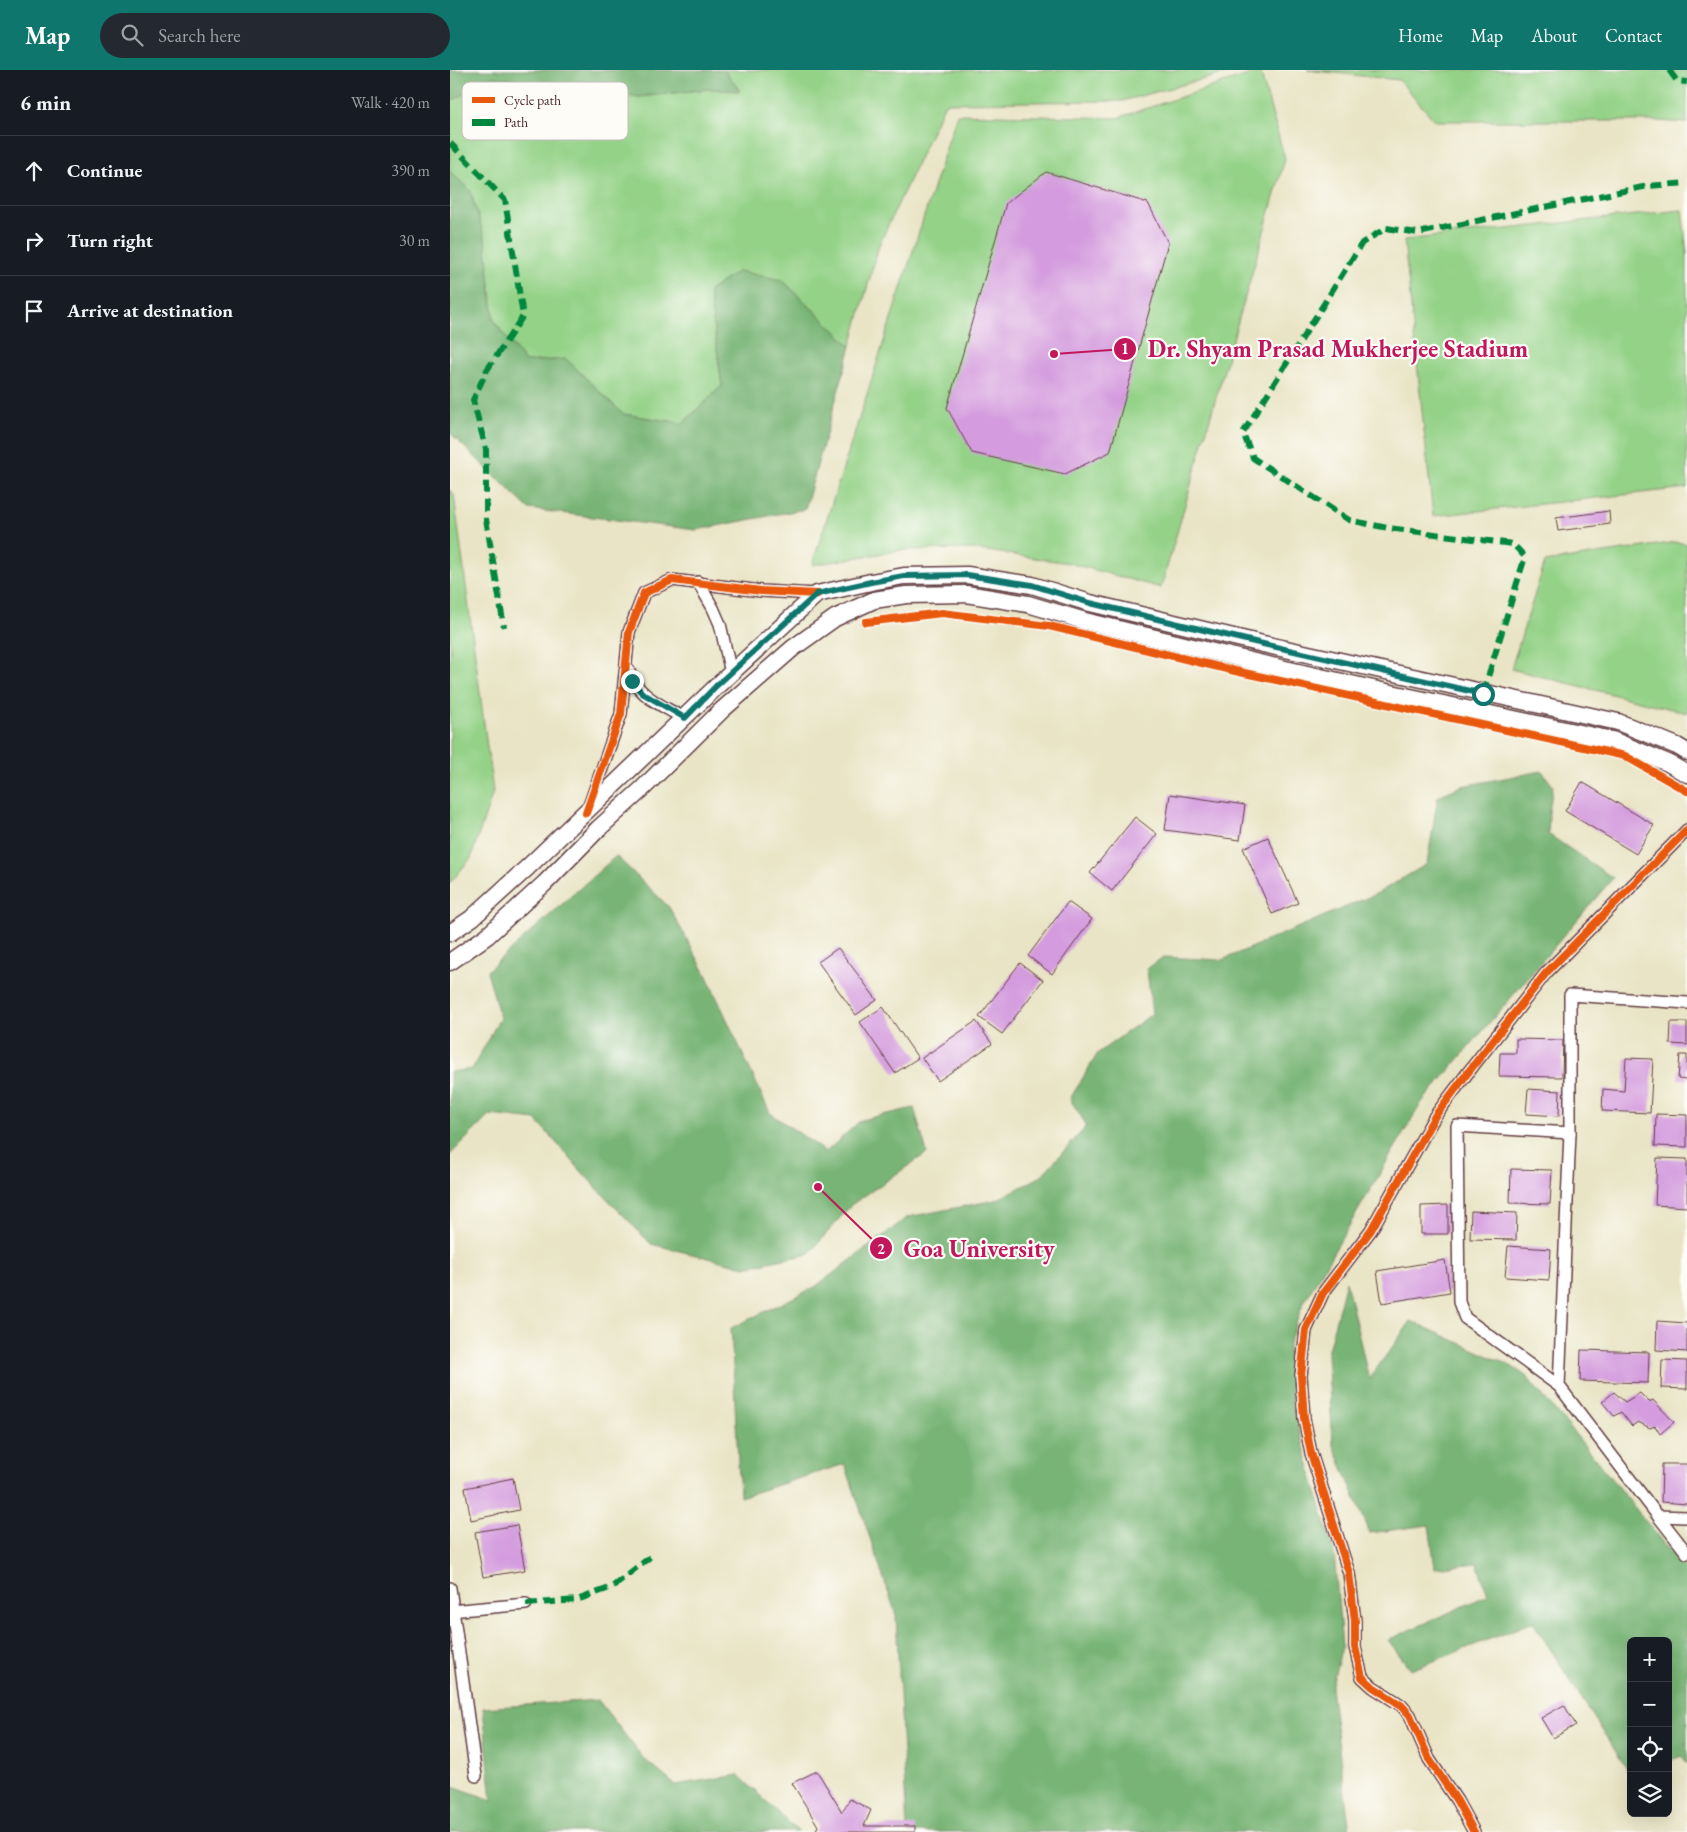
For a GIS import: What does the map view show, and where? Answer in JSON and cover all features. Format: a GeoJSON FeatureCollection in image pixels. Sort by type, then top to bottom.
{"type":"FeatureCollection","features":[{"type":"Feature","properties":{"kind":"main road"},"geometry":{"type":"LineString","coordinates":[[450,934],[472,918],[591,808],[731,673],[817,594],[904,576],[967,575],[1032,585],[1109,607],[1263,644],[1483,694],[1618,722],[1677,746],[1687,752]]}},
{"type":"Feature","properties":{"kind":"main road"},"geometry":{"type":"LineString","coordinates":[[450,962],[487,936],[545,883],[722,710],[793,648],[835,618],[874,600],[906,595],[966,594],[1028,604],[1104,626],[1267,665],[1612,740],[1668,763],[1687,774]]}},
{"type":"Feature","properties":{"kind":"main road"},"geometry":{"type":"LineString","coordinates":[[1104,626],[1109,607]]}},
{"type":"Feature","properties":{"kind":"main road"},"geometry":{"type":"LineString","coordinates":[[591,808],[609,819]]}},
{"type":"Feature","properties":{"kind":"street"},"geometry":{"type":"LineString","coordinates":[[591,808],[621,714],[629,632],[644,593],[672,580],[761,591],[817,594]]}},
{"type":"Feature","properties":{"kind":"street"},"geometry":{"type":"LineString","coordinates":[[698,582],[720,624],[731,673]]}},
{"type":"Feature","properties":{"kind":"street"},"geometry":{"type":"LineString","coordinates":[[626,665],[632,681],[642,693],[685,718]]}},
{"type":"Feature","properties":{"kind":"street"},"geometry":{"type":"LineString","coordinates":[[1479,712],[1483,694]]}},
{"type":"Feature","properties":{"kind":"street"},"geometry":{"type":"LineString","coordinates":[[1474,1832],[1457,1801],[1429,1759],[1410,1715],[1401,1705],[1373,1687],[1362,1677],[1355,1647],[1356,1621],[1348,1573],[1312,1453],[1304,1418],[1301,1376],[1306,1330],[1323,1293],[1371,1230],[1435,1116],[1466,1075],[1546,973],[1687,830]]}},
{"type":"Feature","properties":{"kind":"street"},"geometry":{"type":"LineString","coordinates":[[1559,1386],[1570,1134],[1570,995],[1687,1003]]}},
{"type":"Feature","properties":{"kind":"street"},"geometry":{"type":"LineString","coordinates":[[1570,1134],[1457,1126],[1460,1302],[1465,1318],[1559,1386],[1687,1553]]}},
{"type":"Feature","properties":{"kind":"street"},"geometry":{"type":"LineString","coordinates":[[1658,1516],[1687,1517]]}},
{"type":"Feature","properties":{"kind":"street"},"geometry":{"type":"LineString","coordinates":[[450,1588],[451,1611],[476,1776]]}},
{"type":"Feature","properties":{"kind":"street"},"geometry":{"type":"LineString","coordinates":[[451,1611],[526,1604]]}},
{"type":"Feature","properties":{"kind":"green space"},"geometry":{"type":"Polygon","coordinates":[[[450,70],[724,70],[740,91],[708,89],[639,97],[628,95],[628,82],[530,82],[493,77],[484,82],[462,82],[462,95],[450,102],[450,70]]]}},
{"type":"Feature","properties":{"kind":"green space"},"geometry":{"type":"Polygon","coordinates":[[[724,70],[1238,70],[1122,101],[945,103],[879,245],[851,346],[782,280],[709,291],[722,386],[683,423],[623,414],[566,359],[525,362],[494,321],[485,239],[470,190],[450,172],[450,102],[462,95],[462,140],[628,140],[628,95],[639,97],[708,89],[739,91],[724,70]]]}},
{"type":"Feature","properties":{"kind":"green space"},"geometry":{"type":"Polygon","coordinates":[[[1307,70],[1687,70],[1687,123],[1659,121],[1435,121],[1399,80],[1307,70]]]}},
{"type":"Feature","properties":{"kind":"green space"},"geometry":{"type":"Polygon","coordinates":[[[1260,71],[1285,159],[1161,588],[1069,563],[973,549],[902,550],[812,565],[957,114],[1117,118],[1260,71]]]}},
{"type":"Feature","properties":{"kind":"green space"},"geometry":{"type":"Polygon","coordinates":[[[493,77],[530,82],[484,82],[493,77]]]}},
{"type":"Feature","properties":{"kind":"green space"},"geometry":{"type":"Polygon","coordinates":[[[450,172],[470,190],[485,239],[494,321],[525,362],[566,359],[623,414],[683,423],[722,386],[709,291],[738,271],[782,280],[851,346],[805,509],[696,530],[529,509],[450,433],[450,172]]]}},
{"type":"Feature","properties":{"kind":"green space"},"geometry":{"type":"Polygon","coordinates":[[[1682,210],[1687,253],[1687,488],[1433,516],[1404,240],[1682,210]]]}},
{"type":"Feature","properties":{"kind":"green space"},"geometry":{"type":"Polygon","coordinates":[[[450,490],[454,495],[493,792],[471,858],[450,883],[450,490]]]}},
{"type":"Feature","properties":{"kind":"green space"},"geometry":{"type":"Polygon","coordinates":[[[1677,542],[1687,544],[1687,713],[1511,669],[1545,562],[1677,542]]]}},
{"type":"Feature","properties":{"kind":"green space"},"geometry":{"type":"Polygon","coordinates":[[[1542,771],[1553,786],[1548,834],[1613,878],[1422,1102],[1303,1304],[1288,1346],[1292,1405],[1334,1553],[1342,1647],[1331,1688],[1350,1832],[907,1832],[896,1615],[845,1464],[740,1497],[731,1328],[815,1287],[908,1217],[996,1200],[1040,1177],[1087,1126],[1070,1099],[1098,1053],[1152,1014],[1147,969],[1163,957],[1222,960],[1376,894],[1427,864],[1438,796],[1462,786],[1542,771]]]}},
{"type":"Feature","properties":{"kind":"green space"},"geometry":{"type":"Polygon","coordinates":[[[616,856],[669,907],[706,974],[770,1113],[826,1152],[861,1120],[914,1108],[927,1153],[851,1205],[809,1254],[745,1267],[651,1244],[591,1182],[536,1120],[490,1115],[450,1155],[450,1072],[472,1069],[500,1018],[487,971],[616,856]]]}},
{"type":"Feature","properties":{"kind":"green space"},"geometry":{"type":"Polygon","coordinates":[[[1346,1281],[1369,1379],[1411,1321],[1511,1366],[1526,1376],[1687,1572],[1687,1764],[1682,1756],[1672,1760],[1672,1637],[1627,1637],[1627,1769],[1533,1622],[1411,1670],[1388,1640],[1488,1595],[1477,1563],[1435,1568],[1429,1525],[1370,1533],[1333,1444],[1327,1354],[1346,1281]]]}},
{"type":"Feature","properties":{"kind":"green space"},"geometry":{"type":"Polygon","coordinates":[[[598,1700],[643,1758],[675,1785],[738,1775],[799,1832],[450,1832],[450,1785],[492,1800],[483,1708],[598,1700]]]}},
{"type":"Feature","properties":{"kind":"building"},"geometry":{"type":"Polygon","coordinates":[[[1046,172],[1148,203],[1168,243],[1110,452],[1065,474],[972,453],[947,408],[1006,203],[1046,172]]]}},
{"type":"Feature","properties":{"kind":"building"},"geometry":{"type":"Polygon","coordinates":[[[1609,511],[1610,524],[1558,531],[1556,518],[1609,511]]]}},
{"type":"Feature","properties":{"kind":"building"},"geometry":{"type":"Polygon","coordinates":[[[1582,782],[1654,825],[1636,854],[1565,811],[1582,782]]]}},
{"type":"Feature","properties":{"kind":"building"},"geometry":{"type":"Polygon","coordinates":[[[1170,794],[1245,805],[1240,840],[1165,830],[1170,794]]]}},
{"type":"Feature","properties":{"kind":"building"},"geometry":{"type":"Polygon","coordinates":[[[1135,817],[1157,834],[1112,891],[1090,873],[1135,817]]]}},
{"type":"Feature","properties":{"kind":"building"},"geometry":{"type":"Polygon","coordinates":[[[1268,837],[1298,903],[1272,914],[1243,848],[1268,837]]]}},
{"type":"Feature","properties":{"kind":"building"},"geometry":{"type":"Polygon","coordinates":[[[1068,902],[1092,919],[1052,974],[1028,956],[1068,902]]]}},
{"type":"Feature","properties":{"kind":"building"},"geometry":{"type":"Polygon","coordinates":[[[838,948],[877,1000],[856,1015],[818,962],[838,948]]]}},
{"type":"Feature","properties":{"kind":"building"},"geometry":{"type":"Polygon","coordinates":[[[1020,963],[1043,980],[1002,1034],[979,1017],[1020,963]]]}},
{"type":"Feature","properties":{"kind":"building"},"geometry":{"type":"Polygon","coordinates":[[[883,1007],[918,1058],[895,1073],[860,1022],[883,1007]]]}},
{"type":"Feature","properties":{"kind":"building"},"geometry":{"type":"Polygon","coordinates":[[[976,1021],[992,1044],[938,1081],[922,1058],[976,1021]]]}},
{"type":"Feature","properties":{"kind":"building"},"geometry":{"type":"Polygon","coordinates":[[[1671,1022],[1687,1022],[1687,1045],[1670,1044],[1671,1022]]]}},
{"type":"Feature","properties":{"kind":"building"},"geometry":{"type":"Polygon","coordinates":[[[1516,1039],[1563,1040],[1562,1077],[1499,1076],[1500,1053],[1516,1053],[1516,1039]]]}},
{"type":"Feature","properties":{"kind":"building"},"geometry":{"type":"Polygon","coordinates":[[[1680,1055],[1687,1055],[1687,1080],[1678,1079],[1680,1055]]]}},
{"type":"Feature","properties":{"kind":"building"},"geometry":{"type":"Polygon","coordinates":[[[1626,1058],[1653,1059],[1650,1113],[1602,1111],[1603,1089],[1624,1091],[1626,1058]]]}},
{"type":"Feature","properties":{"kind":"building"},"geometry":{"type":"Polygon","coordinates":[[[1528,1089],[1560,1091],[1559,1116],[1526,1114],[1528,1089]]]}},
{"type":"Feature","properties":{"kind":"building"},"geometry":{"type":"Polygon","coordinates":[[[1656,1114],[1687,1115],[1687,1147],[1655,1146],[1656,1114]]]}},
{"type":"Feature","properties":{"kind":"building"},"geometry":{"type":"Polygon","coordinates":[[[1657,1158],[1687,1159],[1687,1207],[1655,1205],[1657,1158]]]}},
{"type":"Feature","properties":{"kind":"building"},"geometry":{"type":"Polygon","coordinates":[[[1511,1169],[1552,1170],[1550,1204],[1510,1203],[1511,1169]]]}},
{"type":"Feature","properties":{"kind":"building"},"geometry":{"type":"Polygon","coordinates":[[[1448,1205],[1448,1234],[1421,1234],[1421,1206],[1448,1205]]]}},
{"type":"Feature","properties":{"kind":"building"},"geometry":{"type":"Polygon","coordinates":[[[1471,1211],[1517,1213],[1516,1240],[1470,1239],[1471,1211]]]}},
{"type":"Feature","properties":{"kind":"building"},"geometry":{"type":"Polygon","coordinates":[[[1508,1246],[1551,1249],[1549,1280],[1505,1277],[1508,1246]]]}},
{"type":"Feature","properties":{"kind":"building"},"geometry":{"type":"Polygon","coordinates":[[[1445,1260],[1450,1292],[1382,1303],[1377,1271],[1445,1260]]]}},
{"type":"Feature","properties":{"kind":"building"},"geometry":{"type":"Polygon","coordinates":[[[1657,1321],[1687,1323],[1687,1352],[1656,1350],[1657,1321]]]}},
{"type":"Feature","properties":{"kind":"building"},"geometry":{"type":"Polygon","coordinates":[[[1581,1350],[1649,1352],[1648,1383],[1580,1381],[1581,1350]]]}},
{"type":"Feature","properties":{"kind":"building"},"geometry":{"type":"Polygon","coordinates":[[[1662,1360],[1687,1361],[1687,1389],[1661,1388],[1662,1360]]]}},
{"type":"Feature","properties":{"kind":"building"},"geometry":{"type":"Polygon","coordinates":[[[1614,1392],[1625,1402],[1640,1393],[1649,1402],[1653,1400],[1674,1422],[1660,1434],[1655,1426],[1650,1428],[1638,1422],[1632,1426],[1621,1412],[1614,1416],[1602,1402],[1614,1392]]]}},
{"type":"Feature","properties":{"kind":"building"},"geometry":{"type":"Polygon","coordinates":[[[1662,1464],[1687,1464],[1687,1504],[1661,1502],[1662,1464]]]}},
{"type":"Feature","properties":{"kind":"building"},"geometry":{"type":"Polygon","coordinates":[[[513,1478],[519,1510],[471,1520],[465,1488],[513,1478]]]}},
{"type":"Feature","properties":{"kind":"building"},"geometry":{"type":"Polygon","coordinates":[[[517,1525],[525,1570],[483,1577],[475,1532],[517,1525]]]}},
{"type":"Feature","properties":{"kind":"building"},"geometry":{"type":"Polygon","coordinates":[[[1564,1705],[1576,1725],[1553,1738],[1541,1718],[1564,1705]]]}},
{"type":"Feature","properties":{"kind":"building"},"geometry":{"type":"Polygon","coordinates":[[[817,1771],[842,1812],[850,1799],[871,1810],[864,1826],[915,1826],[915,1832],[815,1832],[818,1826],[792,1783],[817,1771]]]}},
{"type":"Feature","properties":{"kind":"marked path"},"geometry":{"type":"LineString","coordinates":[[1669,70],[1677,81],[1687,82]]}},
{"type":"Feature","properties":{"kind":"marked path"},"geometry":{"type":"LineString","coordinates":[[450,143],[505,200],[523,316],[487,370],[473,400],[486,449],[486,519],[504,627]]}},
{"type":"Feature","properties":{"kind":"marked path"},"geometry":{"type":"LineString","coordinates":[[1483,693],[1525,557],[1513,544],[1388,528],[1349,520],[1253,458],[1243,433],[1362,243],[1386,228],[1418,233],[1648,186],[1687,183]]}},
{"type":"Feature","properties":{"kind":"marked path"},"geometry":{"type":"LineString","coordinates":[[526,1604],[577,1600],[612,1587],[650,1557]]}},
{"type":"Feature","properties":{"kind":"cycle path"},"geometry":{"type":"LineString","coordinates":[[586,813],[621,714],[629,632],[644,593],[672,580],[761,591],[817,594]]}},
{"type":"Feature","properties":{"kind":"cycle path"},"geometry":{"type":"LineString","coordinates":[[866,622],[942,613],[1049,626],[1235,671],[1625,756],[1687,791]]}},
{"type":"Feature","properties":{"kind":"cycle path"},"geometry":{"type":"LineString","coordinates":[[1474,1832],[1457,1801],[1429,1759],[1410,1715],[1401,1705],[1373,1687],[1362,1677],[1355,1647],[1355,1621],[1349,1573],[1311,1453],[1304,1418],[1301,1376],[1306,1330],[1323,1293],[1371,1230],[1435,1116],[1466,1075],[1546,973],[1687,830]]}},
{"type":"Feature","properties":{"kind":"place","name":"Dr. Shyam Prasad Mukherjee Stadium"},"geometry":{"type":"Point","coordinates":[1054,354]}},
{"type":"Feature","properties":{"kind":"place","name":"Goa University"},"geometry":{"type":"Point","coordinates":[818,1187]}},
{"type":"Feature","properties":{"kind":"route"},"geometry":{"type":"LineString","coordinates":[[632,681],[642,693],[685,718],[716,686],[817,594],[904,576],[967,575],[1032,585],[1090,603],[1483,694]]}}]}
